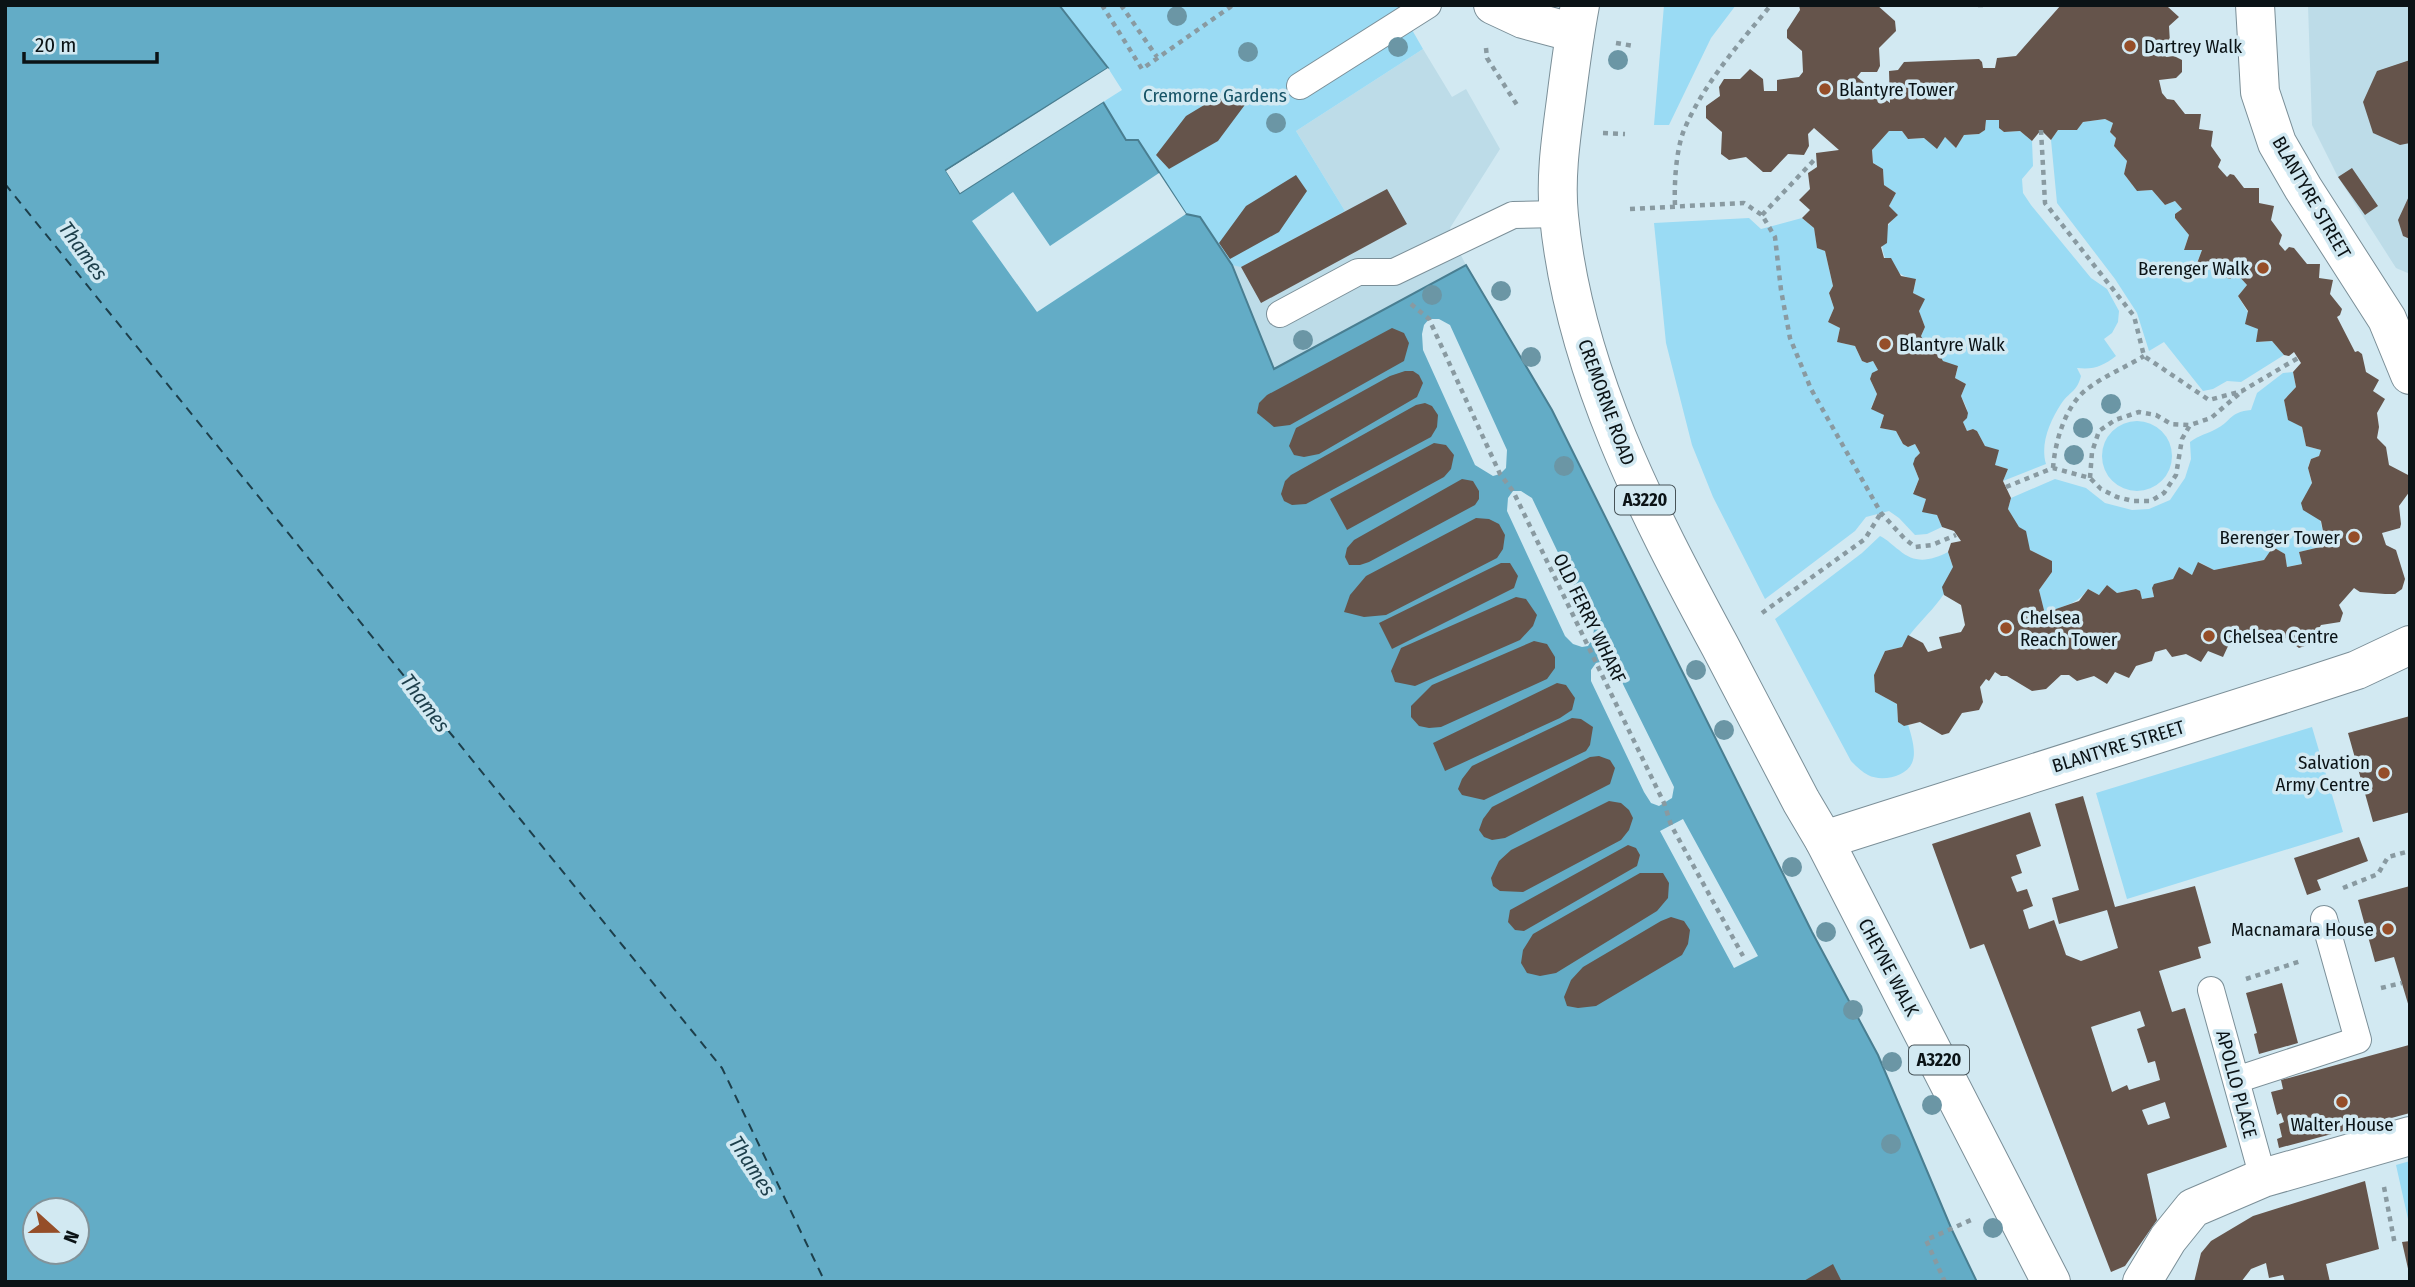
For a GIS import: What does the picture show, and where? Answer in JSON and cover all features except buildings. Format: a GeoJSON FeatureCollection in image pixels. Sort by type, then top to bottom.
{"type":"FeatureCollection","features":[{"type":"Feature","properties":{"kind":"main road"},"geometry":{"type":"LineString","coordinates":[[1493,5],[1523,19],[1588,27]]}},
{"type":"Feature","properties":{"kind":"main road","name":"BLANTYRE STREET"},"geometry":{"type":"LineString","coordinates":[[2255,5],[2260,92],[2277,143],[2302,188],[2387,319],[2410,375]]}},
{"type":"Feature","properties":{"kind":"main road","name":"CREMORNE ROAD"},"geometry":{"type":"LineString","coordinates":[[1588,27],[1560,160],[1559,214],[1582,337],[1614,432],[1668,550],[1824,840]]}},
{"type":"Feature","properties":{"kind":"main road","name":"BLANTYRE STREET"},"geometry":{"type":"LineString","coordinates":[[1824,840],[2305,688],[2357,670],[2410,645]]}},
{"type":"Feature","properties":{"kind":"main road","name":"CHEYNE WALK"},"geometry":{"type":"LineString","coordinates":[[1824,840],[2051,1282]]}},
{"type":"Feature","properties":{"kind":"main road"},"geometry":{"type":"LineString","coordinates":[[2142,1282],[2168,1239],[2193,1208],[2263,1178],[2410,1136]]}},
{"type":"Feature","properties":{"kind":"lane"},"geometry":{"type":"LineString","coordinates":[[1300,86],[1428,5]]}},
{"type":"Feature","properties":{"kind":"lane"},"geometry":{"type":"LineString","coordinates":[[1280,314],[1359,272],[1394,272],[1513,215],[1559,214]]}},
{"type":"Feature","properties":{"kind":"lane"},"geometry":{"type":"LineString","coordinates":[[2236,1080],[2358,1040],[2324,919]]}},
{"type":"Feature","properties":{"kind":"lane","name":"APOLLO PLACE"},"geometry":{"type":"LineString","coordinates":[[2211,990],[2263,1178]]}},
{"type":"Feature","properties":{"kind":"path"},"geometry":{"type":"LineString","coordinates":[[1102,5],[1142,69],[1233,5]]}},
{"type":"Feature","properties":{"kind":"path"},"geometry":{"type":"LineString","coordinates":[[1122,5],[1157,57]]}},
{"type":"Feature","properties":{"kind":"path"},"geometry":{"type":"LineString","coordinates":[[1675,205],[1674,184],[1683,132],[1702,96],[1729,56],[1771,5]]}},
{"type":"Feature","properties":{"kind":"path"},"geometry":{"type":"LineString","coordinates":[[1588,27],[1634,46]]}},
{"type":"Feature","properties":{"kind":"path"},"geometry":{"type":"LineString","coordinates":[[1486,47],[1487,58],[1517,105]]}},
{"type":"Feature","properties":{"kind":"path"},"geometry":{"type":"LineString","coordinates":[[2040,130],[2045,202],[2134,316],[2144,356],[2209,400],[2242,391]]}},
{"type":"Feature","properties":{"kind":"path"},"geometry":{"type":"LineString","coordinates":[[1599,132],[1625,134]]}},
{"type":"Feature","properties":{"kind":"path"},"geometry":{"type":"LineString","coordinates":[[1762,215],[1816,158]]}},
{"type":"Feature","properties":{"kind":"path"},"geometry":{"type":"LineString","coordinates":[[1630,209],[1744,203],[1762,215],[1775,237],[1790,338],[1811,389],[1881,513],[1915,547],[1932,545],[1956,535]]}},
{"type":"Feature","properties":{"kind":"path","name":"OLD FERRY WHARF"},"geometry":{"type":"LineString","coordinates":[[1405,299],[1429,319],[1500,474],[1513,491],[1664,803],[1671,825],[1743,956]]}},
{"type":"Feature","properties":{"kind":"path"},"geometry":{"type":"LineString","coordinates":[[2053,468],[2055,445],[2064,419],[2085,390],[2144,356]]}},
{"type":"Feature","properties":{"kind":"path"},"geometry":{"type":"LineString","coordinates":[[2090,478],[2092,452],[2099,431],[2115,420],[2139,412],[2157,415],[2171,424],[2190,425],[2211,418],[2242,391],[2298,358]]}},
{"type":"Feature","properties":{"kind":"path"},"geometry":{"type":"LineString","coordinates":[[2006,487],[2053,468],[2090,478],[2101,489],[2117,497],[2133,501],[2151,501],[2164,493],[2176,475],[2182,439],[2190,425]]}},
{"type":"Feature","properties":{"kind":"path"},"geometry":{"type":"LineString","coordinates":[[1762,613],[1864,539],[1881,513]]}},
{"type":"Feature","properties":{"kind":"path"},"geometry":{"type":"LineString","coordinates":[[2324,919],[2339,889],[2378,874],[2388,857],[2410,851]]}},
{"type":"Feature","properties":{"kind":"path"},"geometry":{"type":"LineString","coordinates":[[2211,990],[2333,950]]}},
{"type":"Feature","properties":{"kind":"path"},"geometry":{"type":"LineString","coordinates":[[2383,1185],[2395,1245]]}},
{"type":"Feature","properties":{"kind":"path"},"geometry":{"type":"LineString","coordinates":[[1945,1282],[1926,1240],[1975,1219]]}},
{"type":"Feature","properties":{"kind":"shaded area"},"geometry":{"type":"Polygon","coordinates":[[[2308,5],[2410,5],[2410,274],[2396,268],[2338,177],[2312,125],[2308,5]]]}},
{"type":"Feature","properties":{"kind":"shaded area"},"geometry":{"type":"Polygon","coordinates":[[[1423,49],[1452,97],[1466,89],[1500,149],[1450,228],[1466,265],[1274,369],[1232,265],[1345,211],[1296,131],[1423,49]]]}},
{"type":"Feature","properties":{"kind":"green space","name":"Cremorne Gardens"},"geometry":{"type":"Polygon","coordinates":[[[1060,5],[1401,5],[1399,7],[1423,49],[1296,131],[1345,211],[1241,267],[1232,265],[1200,217],[1186,214],[1138,140],[1126,140],[1103,102],[1122,90],[1060,5]]]}},
{"type":"Feature","properties":{"kind":"green space"},"geometry":{"type":"Polygon","coordinates":[[[1664,5],[1736,5],[1711,38],[1669,125],[1654,125],[1664,5]]]}},
{"type":"Feature","properties":{"kind":"green space"},"geometry":{"type":"Polygon","coordinates":[[[2105,119],[2113,123],[2110,132],[2116,138],[2114,146],[2127,161],[2124,174],[2137,191],[2152,190],[2165,205],[2175,201],[2182,209],[2175,214],[2175,218],[2189,235],[2184,250],[2202,250],[2196,265],[2218,270],[2230,279],[2237,274],[2247,285],[2238,296],[2258,329],[2257,342],[2272,341],[2284,355],[2241,382],[2227,381],[2203,391],[2164,342],[2149,351],[2137,313],[2115,279],[2057,203],[2051,140],[2058,130],[2077,130],[2083,122],[2105,119]]]}},
{"type":"Feature","properties":{"kind":"green space"},"geometry":{"type":"Polygon","coordinates":[[[1986,120],[1999,120],[1999,128],[2004,132],[2020,131],[2032,141],[2033,166],[2022,179],[2023,193],[2091,278],[2107,289],[2119,311],[2118,322],[2112,333],[2104,339],[2116,356],[2098,366],[2077,368],[2081,376],[2079,381],[2061,404],[2047,433],[2044,449],[2046,464],[2003,481],[2008,469],[1995,465],[1977,431],[1967,431],[1963,422],[1967,413],[1961,396],[1966,384],[1955,378],[1958,367],[1943,361],[1936,348],[1927,347],[1921,336],[1925,327],[1919,311],[1924,299],[1913,293],[1916,280],[1895,270],[1884,254],[1884,235],[1897,215],[1889,206],[1896,193],[1884,185],[1883,169],[1873,163],[1872,150],[1889,131],[1902,131],[1908,139],[1945,137],[1956,148],[1964,135],[1979,134],[1985,130],[1986,120]]]}},
{"type":"Feature","properties":{"kind":"green space"},"geometry":{"type":"Polygon","coordinates":[[[1749,218],[1761,229],[1802,218],[1814,228],[1817,247],[1825,251],[1833,286],[1829,293],[1834,308],[1828,322],[1840,328],[1837,342],[1855,346],[1862,361],[1873,361],[1878,370],[1870,379],[1877,394],[1871,408],[1884,415],[1880,428],[1896,431],[1903,444],[1908,447],[1915,444],[1920,453],[1914,462],[1919,479],[1913,493],[1926,499],[1923,511],[1937,515],[1942,527],[1927,534],[1915,535],[1889,511],[1866,517],[1855,531],[1765,599],[1713,497],[1692,445],[1666,343],[1654,223],[1749,218]]]}},
{"type":"Feature","properties":{"kind":"green space"},"geometry":{"type":"Polygon","coordinates":[[[2293,372],[2296,387],[2284,400],[2288,419],[2302,427],[2306,446],[2321,450],[2319,456],[2311,459],[2308,467],[2325,541],[2320,547],[2299,552],[2302,564],[2287,567],[2285,554],[2274,548],[2264,560],[2214,570],[2199,562],[2192,575],[2179,567],[2173,579],[2152,588],[2154,597],[2142,599],[2136,589],[2117,593],[2107,585],[2099,595],[2088,589],[2083,596],[2057,609],[2046,618],[2039,590],[2052,572],[2052,561],[2030,550],[2008,509],[2011,498],[2055,479],[2086,488],[2105,503],[2132,510],[2149,509],[2170,500],[2185,478],[2191,459],[2190,442],[2213,431],[2234,415],[2251,410],[2257,393],[2283,373],[2293,372]]]}},
{"type":"Feature","properties":{"kind":"green space"},"geometry":{"type":"Polygon","coordinates":[[[2137,421],[2156,427],[2166,437],[2172,456],[2166,475],[2156,485],[2137,491],[2118,485],[2108,475],[2102,456],[2108,437],[2118,427],[2137,421]]]}},
{"type":"Feature","properties":{"kind":"green space"},"geometry":{"type":"Polygon","coordinates":[[[1880,536],[1917,559],[1929,559],[1948,552],[1953,568],[1951,579],[1940,600],[1902,647],[1885,651],[1874,675],[1875,692],[1897,704],[1898,722],[1904,726],[1908,724],[1914,749],[1909,768],[1899,775],[1880,778],[1866,774],[1851,761],[1775,619],[1862,553],[1880,536]]]}},
{"type":"Feature","properties":{"kind":"green space"},"geometry":{"type":"Polygon","coordinates":[[[2312,727],[2343,832],[2127,899],[2096,793],[2312,727]]]}},
{"type":"Feature","properties":{"kind":"green space"},"geometry":{"type":"Polygon","coordinates":[[[2410,1161],[2410,1228],[2396,1165],[2410,1161]]]}},
{"type":"Feature","properties":{"kind":"water","name":"Thames"},"geometry":{"type":"Polygon","coordinates":[[[5,5],[1059,5],[1108,68],[946,170],[960,193],[1103,102],[1126,140],[1138,140],[1186,214],[1200,217],[1232,265],[1274,369],[1466,265],[1552,410],[1812,932],[1878,1055],[1952,1230],[1977,1282],[5,1282],[5,5]]]}},
{"type":"Feature","properties":{"kind":"pier"},"geometry":{"type":"Polygon","coordinates":[[[1108,68],[1110,71],[951,172],[961,188],[1101,99],[1106,100],[960,193],[946,171],[1108,68]]]}},
{"type":"Feature","properties":{"kind":"pier"},"geometry":{"type":"Polygon","coordinates":[[[1159,173],[1186,214],[1037,312],[972,221],[1013,192],[1050,246],[1159,173]]]}},
{"type":"Feature","properties":{"kind":"pier"},"geometry":{"type":"Polygon","coordinates":[[[1429,319],[1439,319],[1450,325],[1507,450],[1506,468],[1500,474],[1493,476],[1475,465],[1423,350],[1422,334],[1429,319]]]}},
{"type":"Feature","properties":{"kind":"pier"},"geometry":{"type":"Polygon","coordinates":[[[1513,491],[1521,491],[1532,498],[1594,628],[1593,638],[1588,646],[1573,644],[1565,636],[1507,511],[1508,498],[1513,491]]]}},
{"type":"Feature","properties":{"kind":"pier"},"geometry":{"type":"Polygon","coordinates":[[[1604,661],[1613,664],[1674,787],[1672,798],[1659,806],[1651,803],[1644,792],[1591,681],[1591,670],[1596,663],[1604,661]]]}},
{"type":"Feature","properties":{"kind":"pier"},"geometry":{"type":"Polygon","coordinates":[[[1683,819],[1758,956],[1734,968],[1660,831],[1683,819]]]}},
{"type":"Feature","properties":{"kind":"ferry route"},"geometry":{"type":"LineString","coordinates":[[5,184],[722,1068],[825,1282]]}},
{"type":"Feature","properties":{"kind":"place","name":"Dartrey Walk"},"geometry":{"type":"Point","coordinates":[2130,46]}},
{"type":"Feature","properties":{"kind":"place","name":"Blantyre Tower"},"geometry":{"type":"Point","coordinates":[1825,89]}},
{"type":"Feature","properties":{"kind":"place","name":"Berenger Walk"},"geometry":{"type":"Point","coordinates":[2263,268]}},
{"type":"Feature","properties":{"kind":"place","name":"Blantyre Walk"},"geometry":{"type":"Point","coordinates":[1885,344]}},
{"type":"Feature","properties":{"kind":"place","name":"Berenger Tower"},"geometry":{"type":"Point","coordinates":[2354,537]}},
{"type":"Feature","properties":{"kind":"place","name":"Chelsea Reach Tower"},"geometry":{"type":"Point","coordinates":[2006,628]}},
{"type":"Feature","properties":{"kind":"place","name":"Chelsea Centre"},"geometry":{"type":"Point","coordinates":[2209,636]}},
{"type":"Feature","properties":{"kind":"place","name":"Salvation Army Centre"},"geometry":{"type":"Point","coordinates":[2384,773]}},
{"type":"Feature","properties":{"kind":"place","name":"Macnamara House"},"geometry":{"type":"Point","coordinates":[2388,929]}},
{"type":"Feature","properties":{"kind":"place","name":"Walter House"},"geometry":{"type":"Point","coordinates":[2342,1102]}}]}
